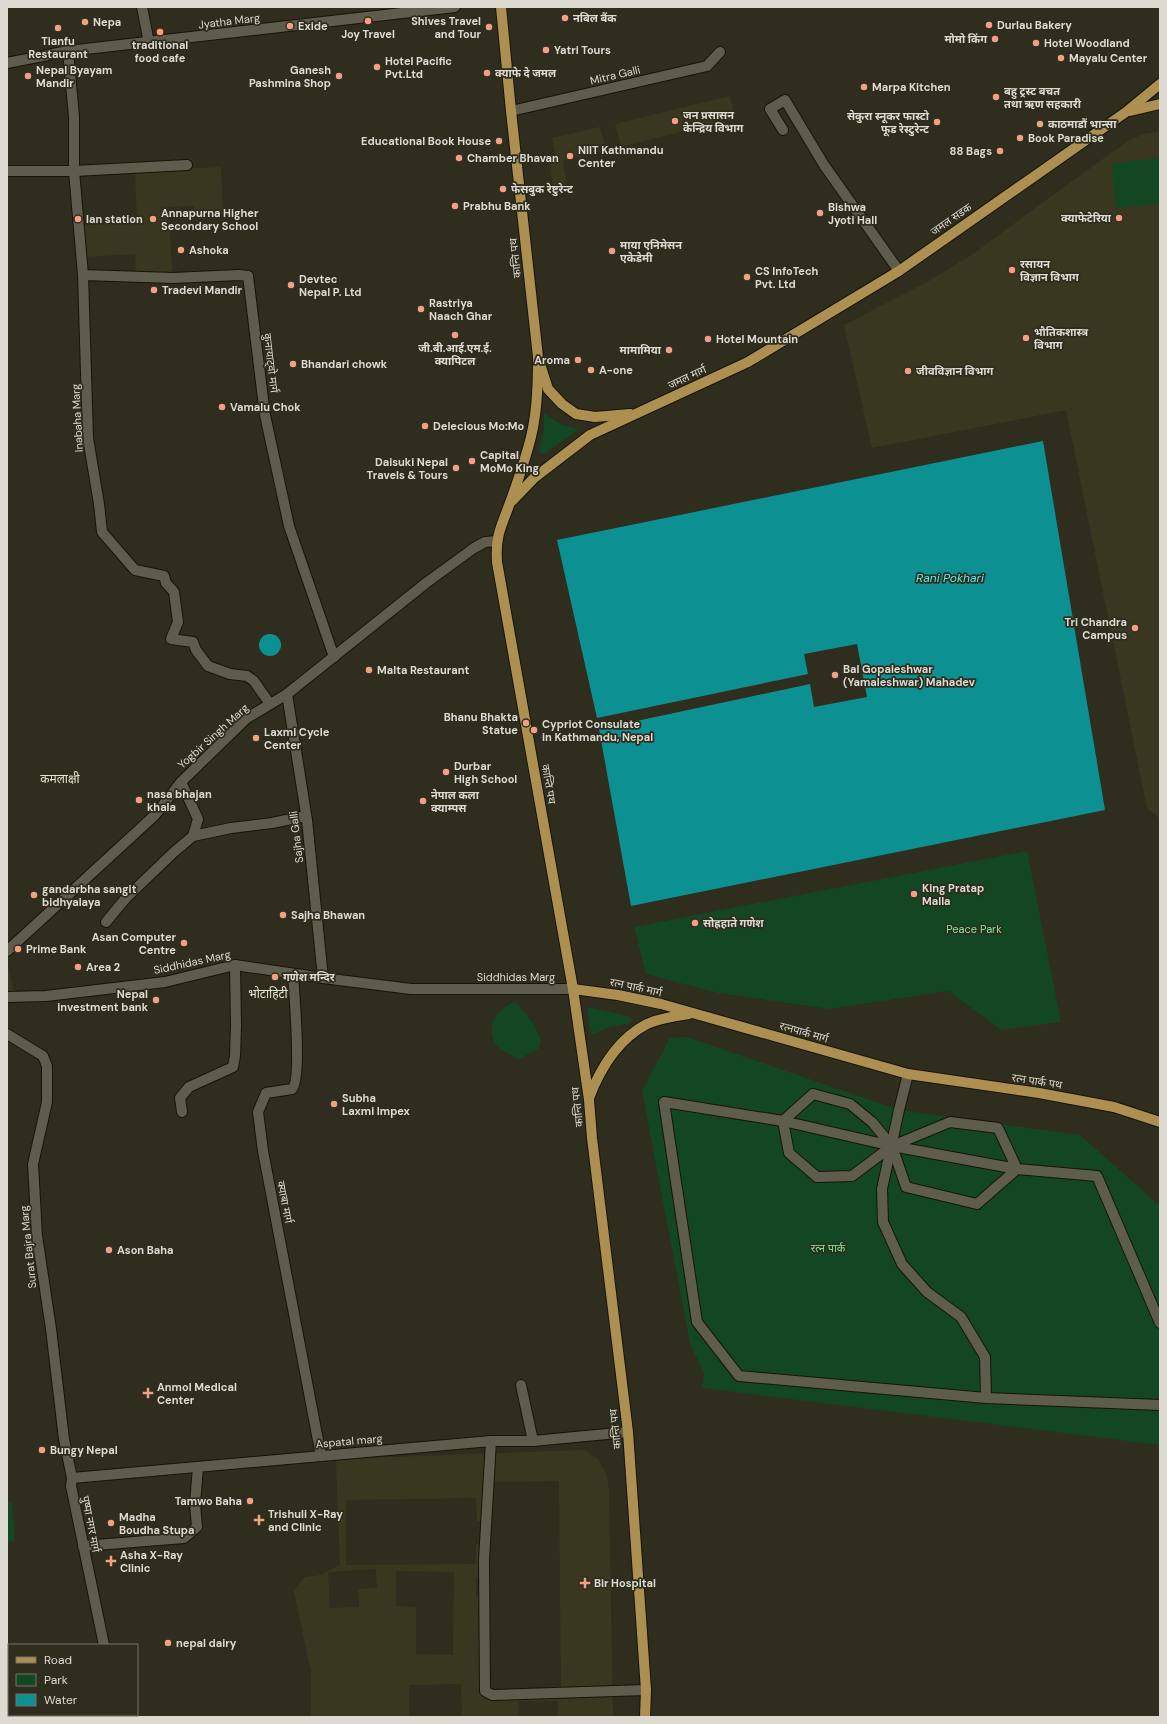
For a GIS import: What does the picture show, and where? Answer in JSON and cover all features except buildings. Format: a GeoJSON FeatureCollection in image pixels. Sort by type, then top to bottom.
{"type":"FeatureCollection","features":[{"type":"Feature","properties":{"kind":"main road","name":"कान्ति पथ"},"geometry":{"type":"LineString","coordinates":[[501,7],[538,357],[538,386],[534,422],[528,447],[501,525],[497,541],[497,562],[574,989],[589,1100],[593,1146],[628,1432],[646,1690],[645,1717]]}},
{"type":"Feature","properties":{"kind":"main road","name":"जमल सडक"},"geometry":{"type":"LineString","coordinates":[[748,362],[899,271],[1126,112],[1160,84]]}},
{"type":"Feature","properties":{"kind":"main road"},"geometry":{"type":"LineString","coordinates":[[1126,112],[1160,104]]}},
{"type":"Feature","properties":{"kind":"main road"},"geometry":{"type":"LineString","coordinates":[[538,357],[548,389],[562,404],[576,414],[594,417],[636,414]]}},
{"type":"Feature","properties":{"kind":"main road","name":"जमल मार्ग"},"geometry":{"type":"LineString","coordinates":[[636,414],[748,362]]}},
{"type":"Feature","properties":{"kind":"main road","name":"कान्ति पथ"},"geometry":{"type":"LineString","coordinates":[[510,502],[534,478],[590,436],[636,414]]}},
{"type":"Feature","properties":{"kind":"main road","name":"रत्न पार्क मार्ग"},"geometry":{"type":"LineString","coordinates":[[574,989],[637,998],[693,1013]]}},
{"type":"Feature","properties":{"kind":"main road"},"geometry":{"type":"LineString","coordinates":[[589,1100],[597,1077],[607,1062],[627,1039],[647,1024],[665,1018],[693,1013]]}},
{"type":"Feature","properties":{"kind":"main road","name":"रत्नपार्क मार्ग"},"geometry":{"type":"LineString","coordinates":[[693,1013],[908,1074]]}},
{"type":"Feature","properties":{"kind":"main road","name":"रत्न पार्क पथ"},"geometry":{"type":"LineString","coordinates":[[908,1074],[1039,1093],[1114,1107],[1160,1122]]}},
{"type":"Feature","properties":{"kind":"street"},"geometry":{"type":"LineString","coordinates":[[142,7],[149,43]]}},
{"type":"Feature","properties":{"kind":"street","name":"Jyatha Marg"},"geometry":{"type":"LineString","coordinates":[[7,63],[68,51],[149,43],[454,7]]}},
{"type":"Feature","properties":{"kind":"street","name":"Inabaha Marg"},"geometry":{"type":"LineString","coordinates":[[68,51],[74,117],[74,171],[83,275],[88,438],[102,532],[136,570],[164,576],[166,583],[174,592],[178,622],[171,639],[193,642],[196,650],[208,666],[230,674],[247,676],[254,681],[270,704]]}},
{"type":"Feature","properties":{"kind":"street","name":"Mitra Galli"},"geometry":{"type":"LineString","coordinates":[[511,111],[707,66],[720,52]]}},
{"type":"Feature","properties":{"kind":"street"},"geometry":{"type":"LineString","coordinates":[[783,130],[770,109],[785,100],[824,165],[899,271]]}},
{"type":"Feature","properties":{"kind":"street"},"geometry":{"type":"LineString","coordinates":[[7,171],[74,171],[187,165]]}},
{"type":"Feature","properties":{"kind":"street","name":"कुनायाट्वो मार्ग"},"geometry":{"type":"LineString","coordinates":[[83,275],[173,278],[239,275],[248,276],[265,415],[289,526],[334,657]]}},
{"type":"Feature","properties":{"kind":"street","name":"Yogbir Singh Marg"},"geometry":{"type":"LineString","coordinates":[[7,951],[155,815],[181,782],[247,718],[287,694],[426,583],[474,548],[485,542],[497,541]]}},
{"type":"Feature","properties":{"kind":"street","name":"Sajha Galli"},"geometry":{"type":"LineString","coordinates":[[287,694],[306,816],[323,978]]}},
{"type":"Feature","properties":{"kind":"street"},"geometry":{"type":"LineString","coordinates":[[181,782],[198,819],[193,836]]}},
{"type":"Feature","properties":{"kind":"street"},"geometry":{"type":"LineString","coordinates":[[106,922],[126,898],[193,836],[231,828],[272,823],[306,816]]}},
{"type":"Feature","properties":{"kind":"street"},"geometry":{"type":"LineString","coordinates":[[182,1112],[180,1098],[189,1087],[233,1067],[235,1056],[236,1025],[235,965]]}},
{"type":"Feature","properties":{"kind":"street","name":"Siddhidas Marg"},"geometry":{"type":"LineString","coordinates":[[7,997],[46,996],[165,982],[235,965],[411,989],[574,989]]}},
{"type":"Feature","properties":{"kind":"street","name":"क्याबा मार्ग"},"geometry":{"type":"LineString","coordinates":[[293,974],[297,1040],[296,1083],[292,1089],[266,1093],[258,1112],[263,1151],[321,1456]]}},
{"type":"Feature","properties":{"kind":"street","name":"Surat Bajra Marg"},"geometry":{"type":"LineString","coordinates":[[7,1034],[43,1056],[47,1066],[48,1102],[33,1164],[37,1236],[51,1329],[64,1439],[72,1478]]}},
{"type":"Feature","properties":{"kind":"street"},"geometry":{"type":"LineString","coordinates":[[908,1074],[900,1103],[882,1189],[883,1222],[902,1264],[927,1292],[960,1317],[985,1357],[986,1398]]}},
{"type":"Feature","properties":{"kind":"street"},"geometry":{"type":"LineString","coordinates":[[783,1121],[813,1094],[850,1104],[872,1122],[892,1146],[906,1187],[977,1204],[1017,1169]]}},
{"type":"Feature","properties":{"kind":"street"},"geometry":{"type":"LineString","coordinates":[[1160,1323],[1098,1176],[1017,1169],[892,1146],[783,1121],[664,1102],[697,1322],[739,1376],[986,1398],[1160,1405]]}},
{"type":"Feature","properties":{"kind":"street"},"geometry":{"type":"LineString","coordinates":[[783,1121],[789,1153],[818,1177],[852,1176],[892,1146],[950,1122],[998,1128],[1017,1169]]}},
{"type":"Feature","properties":{"kind":"street"},"geometry":{"type":"LineString","coordinates":[[521,1385],[533,1441]]}},
{"type":"Feature","properties":{"kind":"street","name":"Aspatal marg"},"geometry":{"type":"LineString","coordinates":[[72,1478],[491,1441],[533,1441],[628,1432]]}},
{"type":"Feature","properties":{"kind":"street"},"geometry":{"type":"LineString","coordinates":[[491,1441],[484,1560],[485,1691],[492,1695],[646,1690]]}},
{"type":"Feature","properties":{"kind":"street"},"geometry":{"type":"LineString","coordinates":[[83,1546],[184,1538],[197,1527],[195,1504],[198,1467]]}},
{"type":"Feature","properties":{"kind":"street","name":"पुष्पा नगर मार्ग"},"geometry":{"type":"LineString","coordinates":[[72,1478],[71,1486],[104,1644]]}},
{"type":"Feature","properties":{"kind":"shaded area","name":"जन प्रसासन केन्द्रिय विभाग"},"geometry":{"type":"Polygon","coordinates":[[[730,96],[735,118],[621,147],[615,124],[730,96]]]}},
{"type":"Feature","properties":{"kind":"shaded area","name":"NIIT Kathmandu Center"},"geometry":{"type":"Polygon","coordinates":[[[600,127],[606,150],[563,161],[568,191],[554,193],[550,163],[557,162],[552,138],[600,127]]]}},
{"type":"Feature","properties":{"kind":"shaded area","name":"Tri Chandra Campus"},"geometry":{"type":"Polygon","coordinates":[[[1160,131],[1160,819],[1147,808],[1066,410],[872,448],[844,325],[927,282],[973,254],[1128,141],[1144,134],[1160,131]]]}},
{"type":"Feature","properties":{"kind":"shaded area","name":"Annapurna Higher Secondary School"},"geometry":{"type":"Polygon","coordinates":[[[221,167],[223,215],[194,216],[194,206],[169,207],[172,273],[136,275],[135,254],[85,257],[83,225],[137,222],[135,171],[221,167]]]}},
{"type":"Feature","properties":{"kind":"shaded area"},"geometry":{"type":"Polygon","coordinates":[[[7,962],[14,992],[7,996],[7,962]]]}},
{"type":"Feature","properties":{"kind":"shaded area","name":"Bir Hospital"},"geometry":{"type":"Polygon","coordinates":[[[584,1450],[598,1459],[607,1476],[609,1491],[613,1717],[558,1717],[558,1701],[519,1701],[518,1717],[462,1717],[461,1684],[409,1685],[409,1717],[311,1717],[311,1672],[294,1591],[304,1577],[321,1575],[340,1565],[336,1459],[584,1450]],[[559,1481],[488,1482],[489,1521],[477,1521],[476,1498],[346,1500],[346,1565],[476,1564],[476,1544],[489,1543],[489,1578],[476,1578],[476,1595],[490,1595],[491,1689],[561,1688],[559,1481]],[[376,1569],[328,1572],[330,1608],[359,1607],[358,1589],[377,1588],[376,1569]],[[396,1571],[396,1606],[416,1607],[416,1654],[453,1655],[454,1572],[396,1571]]]}},
{"type":"Feature","properties":{"kind":"green space"},"geometry":{"type":"Polygon","coordinates":[[[1160,158],[1160,204],[1116,208],[1112,163],[1160,158]]]}},
{"type":"Feature","properties":{"kind":"green space"},"geometry":{"type":"Polygon","coordinates":[[[544,413],[562,425],[579,429],[544,454],[541,454],[539,450],[544,428],[544,413]]]}},
{"type":"Feature","properties":{"kind":"green space","name":"Peace Park"},"geometry":{"type":"Polygon","coordinates":[[[1027,851],[1061,1022],[1002,1030],[948,991],[830,1009],[718,993],[646,974],[634,927],[1027,851]]]}},
{"type":"Feature","properties":{"kind":"green space"},"geometry":{"type":"Polygon","coordinates":[[[512,1003],[517,1003],[528,1016],[537,1030],[541,1041],[538,1049],[519,1059],[504,1052],[497,1046],[493,1040],[492,1033],[492,1027],[497,1015],[506,1006],[512,1003]]]}},
{"type":"Feature","properties":{"kind":"green space"},"geometry":{"type":"Polygon","coordinates":[[[587,1007],[628,1016],[632,1019],[630,1023],[610,1027],[591,1035],[587,1007]]]}},
{"type":"Feature","properties":{"kind":"green space","name":"रत्न पार्क"},"geometry":{"type":"Polygon","coordinates":[[[687,1037],[899,1110],[1080,1135],[1160,1206],[1160,1445],[702,1388],[704,1374],[690,1343],[642,1091],[670,1038],[687,1037]]]}},
{"type":"Feature","properties":{"kind":"green space"},"geometry":{"type":"Polygon","coordinates":[[[7,1502],[12,1503],[15,1541],[7,1542],[7,1502]]]}},
{"type":"Feature","properties":{"kind":"water","name":"Rani Pokhari"},"geometry":{"type":"Polygon","coordinates":[[[1043,441],[1105,810],[631,906],[599,729],[810,684],[814,707],[867,697],[857,644],[804,654],[808,674],[597,718],[557,540],[1043,441]]]}},
{"type":"Feature","properties":{"kind":"water"},"geometry":{"type":"Polygon","coordinates":[[[270,634],[278,637],[281,645],[278,653],[270,656],[262,653],[259,645],[262,637],[270,634]]]}},
{"type":"Feature","properties":{"kind":"place","name":"नबिल बैंक"},"geometry":{"type":"Point","coordinates":[565,18]}},
{"type":"Feature","properties":{"kind":"place","name":"Joy Travel"},"geometry":{"type":"Point","coordinates":[368,21]}},
{"type":"Feature","properties":{"kind":"place","name":"Nepa"},"geometry":{"type":"Point","coordinates":[85,22]}},
{"type":"Feature","properties":{"kind":"place","name":"Durlau Bakery"},"geometry":{"type":"Point","coordinates":[989,25]}},
{"type":"Feature","properties":{"kind":"place","name":"Exide"},"geometry":{"type":"Point","coordinates":[290,26]}},
{"type":"Feature","properties":{"kind":"place","name":"Shives Travel and Tour"},"geometry":{"type":"Point","coordinates":[489,27]}},
{"type":"Feature","properties":{"kind":"place","name":"Tianfu Restaurant"},"geometry":{"type":"Point","coordinates":[58,28]}},
{"type":"Feature","properties":{"kind":"place","name":"traditional food cafe"},"geometry":{"type":"Point","coordinates":[160,32]}},
{"type":"Feature","properties":{"kind":"place","name":"मोमो किंग"},"geometry":{"type":"Point","coordinates":[995,39]}},
{"type":"Feature","properties":{"kind":"place","name":"Hotel Woodland"},"geometry":{"type":"Point","coordinates":[1036,43]}},
{"type":"Feature","properties":{"kind":"place","name":"Yatri Tours"},"geometry":{"type":"Point","coordinates":[546,50]}},
{"type":"Feature","properties":{"kind":"place","name":"Mayalu Center"},"geometry":{"type":"Point","coordinates":[1061,58]}},
{"type":"Feature","properties":{"kind":"place","name":"Hotel Pacific Pvt.Ltd"},"geometry":{"type":"Point","coordinates":[377,67]}},
{"type":"Feature","properties":{"kind":"place","name":"क्याफे दे जमल"},"geometry":{"type":"Point","coordinates":[487,73]}},
{"type":"Feature","properties":{"kind":"place","name":"Nepal Byayam Mandir"},"geometry":{"type":"Point","coordinates":[28,76]}},
{"type":"Feature","properties":{"kind":"place","name":"Ganesh Pashmina Shop"},"geometry":{"type":"Point","coordinates":[339,76]}},
{"type":"Feature","properties":{"kind":"place","name":"Marpa Kitchen"},"geometry":{"type":"Point","coordinates":[864,87]}},
{"type":"Feature","properties":{"kind":"place","name":"बहु ट्रस्ट बचत तथा ऋण सहकारी"},"geometry":{"type":"Point","coordinates":[996,97]}},
{"type":"Feature","properties":{"kind":"place","name":"जन प्रसासन केन्द्रिय विभाग"},"geometry":{"type":"Point","coordinates":[675,121]}},
{"type":"Feature","properties":{"kind":"place","name":"सेकुरा स्नूकर फास्टो फूड रेस्टुरेन्ट"},"geometry":{"type":"Point","coordinates":[937,122]}},
{"type":"Feature","properties":{"kind":"place","name":"काठमाडौं भान्सा"},"geometry":{"type":"Point","coordinates":[1040,124]}},
{"type":"Feature","properties":{"kind":"place","name":"Book Paradise"},"geometry":{"type":"Point","coordinates":[1020,138]}},
{"type":"Feature","properties":{"kind":"place","name":"Educational Book House"},"geometry":{"type":"Point","coordinates":[499,141]}},
{"type":"Feature","properties":{"kind":"place","name":"88 Bags"},"geometry":{"type":"Point","coordinates":[1000,151]}},
{"type":"Feature","properties":{"kind":"place","name":"NIIT Kathmandu Center"},"geometry":{"type":"Point","coordinates":[570,156]}},
{"type":"Feature","properties":{"kind":"place","name":"Chamber Bhavan"},"geometry":{"type":"Point","coordinates":[459,158]}},
{"type":"Feature","properties":{"kind":"place","name":"फेसबुक रेष्टुरेन्ट"},"geometry":{"type":"Point","coordinates":[503,189]}},
{"type":"Feature","properties":{"kind":"place","name":"Prabhu Bank"},"geometry":{"type":"Point","coordinates":[455,206]}},
{"type":"Feature","properties":{"kind":"place","name":"Bishwa Jyoti Hall"},"geometry":{"type":"Point","coordinates":[820,213]}},
{"type":"Feature","properties":{"kind":"place","name":"क्याफेटेरिया"},"geometry":{"type":"Point","coordinates":[1119,218]}},
{"type":"Feature","properties":{"kind":"place","name":"lan station"},"geometry":{"type":"Point","coordinates":[78,219]}},
{"type":"Feature","properties":{"kind":"place","name":"Annapurna Higher Secondary School"},"geometry":{"type":"Point","coordinates":[153,219]}},
{"type":"Feature","properties":{"kind":"place","name":"Ashoka"},"geometry":{"type":"Point","coordinates":[181,250]}},
{"type":"Feature","properties":{"kind":"place","name":"माया एनिमेसन एकेडेमी"},"geometry":{"type":"Point","coordinates":[612,251]}},
{"type":"Feature","properties":{"kind":"place","name":"रसायन विज्ञान विभाग"},"geometry":{"type":"Point","coordinates":[1012,270]}},
{"type":"Feature","properties":{"kind":"place","name":"CS InfoTech Pvt. Ltd"},"geometry":{"type":"Point","coordinates":[747,277]}},
{"type":"Feature","properties":{"kind":"place","name":"Devtec Nepal P. Ltd"},"geometry":{"type":"Point","coordinates":[291,285]}},
{"type":"Feature","properties":{"kind":"place","name":"Tradevi Mandir"},"geometry":{"type":"Point","coordinates":[154,290]}},
{"type":"Feature","properties":{"kind":"place","name":"Rastriya Naach Ghar"},"geometry":{"type":"Point","coordinates":[421,309]}},
{"type":"Feature","properties":{"kind":"place","name":"जी.बी.आई.एम.ई. क्यापिटल"},"geometry":{"type":"Point","coordinates":[455,335]}},
{"type":"Feature","properties":{"kind":"place","name":"भौतिकशास्त्र विभाग"},"geometry":{"type":"Point","coordinates":[1026,338]}},
{"type":"Feature","properties":{"kind":"place","name":"Hotel Mountain"},"geometry":{"type":"Point","coordinates":[708,339]}},
{"type":"Feature","properties":{"kind":"place","name":"मामामिया"},"geometry":{"type":"Point","coordinates":[669,350]}},
{"type":"Feature","properties":{"kind":"place","name":"Aroma"},"geometry":{"type":"Point","coordinates":[578,360]}},
{"type":"Feature","properties":{"kind":"place","name":"Bhandari chowk"},"geometry":{"type":"Point","coordinates":[293,364]}},
{"type":"Feature","properties":{"kind":"place","name":"A-one"},"geometry":{"type":"Point","coordinates":[591,370]}},
{"type":"Feature","properties":{"kind":"place","name":"जीवविज्ञान विभाग"},"geometry":{"type":"Point","coordinates":[908,371]}},
{"type":"Feature","properties":{"kind":"place","name":"Vamalu Chok"},"geometry":{"type":"Point","coordinates":[222,407]}},
{"type":"Feature","properties":{"kind":"place","name":"Delecious Mo:Mo"},"geometry":{"type":"Point","coordinates":[425,426]}},
{"type":"Feature","properties":{"kind":"place","name":"Capital MoMo King"},"geometry":{"type":"Point","coordinates":[472,461]}},
{"type":"Feature","properties":{"kind":"place","name":"Daisuki Nepal Travels & Tours"},"geometry":{"type":"Point","coordinates":[456,468]}},
{"type":"Feature","properties":{"kind":"place","name":"Tri Chandra Campus"},"geometry":{"type":"Point","coordinates":[1135,628]}},
{"type":"Feature","properties":{"kind":"place","name":"Malta Restaurant"},"geometry":{"type":"Point","coordinates":[369,670]}},
{"type":"Feature","properties":{"kind":"place","name":"Bal Gopaleshwar (Yamaleshwar) Mahadev"},"geometry":{"type":"Point","coordinates":[835,675]}},
{"type":"Feature","properties":{"kind":"place","name":"Bhanu Bhakta Statue"},"geometry":{"type":"Point","coordinates":[526,723]}},
{"type":"Feature","properties":{"kind":"place","name":"Cypriot Consulate in Kathmandu, Nepal"},"geometry":{"type":"Point","coordinates":[534,730]}},
{"type":"Feature","properties":{"kind":"place","name":"Laxmi Cycle Center"},"geometry":{"type":"Point","coordinates":[256,738]}},
{"type":"Feature","properties":{"kind":"place","name":"Durbar High School"},"geometry":{"type":"Point","coordinates":[446,772]}},
{"type":"Feature","properties":{"kind":"place","name":"nasa bhajan khala"},"geometry":{"type":"Point","coordinates":[139,800]}},
{"type":"Feature","properties":{"kind":"place","name":"नेपाल कला क्याम्पस"},"geometry":{"type":"Point","coordinates":[423,801]}},
{"type":"Feature","properties":{"kind":"place","name":"King Pratap Malla"},"geometry":{"type":"Point","coordinates":[914,894]}},
{"type":"Feature","properties":{"kind":"place","name":"gandarbha sangit bidhyalaya"},"geometry":{"type":"Point","coordinates":[34,895]}},
{"type":"Feature","properties":{"kind":"place","name":"Sajha Bhawan"},"geometry":{"type":"Point","coordinates":[283,915]}},
{"type":"Feature","properties":{"kind":"place","name":"सोह्रहाते गणेश"},"geometry":{"type":"Point","coordinates":[695,923]}},
{"type":"Feature","properties":{"kind":"place","name":"Asan Computer Centre"},"geometry":{"type":"Point","coordinates":[184,943]}},
{"type":"Feature","properties":{"kind":"place","name":"Prime Bank"},"geometry":{"type":"Point","coordinates":[18,949]}},
{"type":"Feature","properties":{"kind":"place","name":"Area 2"},"geometry":{"type":"Point","coordinates":[78,967]}},
{"type":"Feature","properties":{"kind":"place","name":"गणेश मन्दिर"},"geometry":{"type":"Point","coordinates":[275,977]}},
{"type":"Feature","properties":{"kind":"place","name":"Nepal investment bank"},"geometry":{"type":"Point","coordinates":[156,1000]}},
{"type":"Feature","properties":{"kind":"place","name":"Subha Laxmi Impex"},"geometry":{"type":"Point","coordinates":[334,1104]}},
{"type":"Feature","properties":{"kind":"place","name":"Ason Baha"},"geometry":{"type":"Point","coordinates":[109,1250]}},
{"type":"Feature","properties":{"kind":"place","name":"Anmol Medical Center"},"geometry":{"type":"Point","coordinates":[148,1393]}},
{"type":"Feature","properties":{"kind":"place","name":"Bungy Nepal"},"geometry":{"type":"Point","coordinates":[42,1450]}},
{"type":"Feature","properties":{"kind":"place","name":"Tamwo Baha"},"geometry":{"type":"Point","coordinates":[250,1501]}},
{"type":"Feature","properties":{"kind":"place","name":"Trishuli X-Ray and Clinic"},"geometry":{"type":"Point","coordinates":[259,1520]}},
{"type":"Feature","properties":{"kind":"place","name":"Madha Boudha Stupa"},"geometry":{"type":"Point","coordinates":[111,1523]}},
{"type":"Feature","properties":{"kind":"place","name":"Asha X-Ray Clinic"},"geometry":{"type":"Point","coordinates":[111,1561]}},
{"type":"Feature","properties":{"kind":"place","name":"Bir Hospital"},"geometry":{"type":"Point","coordinates":[585,1583]}},
{"type":"Feature","properties":{"kind":"place","name":"nepal dairy"},"geometry":{"type":"Point","coordinates":[168,1643]}},
{"type":"Feature","properties":{"kind":"district","name":"कमलाक्षी"},"geometry":{"type":"Point","coordinates":[60,779]}},
{"type":"Feature","properties":{"kind":"district","name":"भोटाहिटी"},"geometry":{"type":"Point","coordinates":[268,994]}}]}
